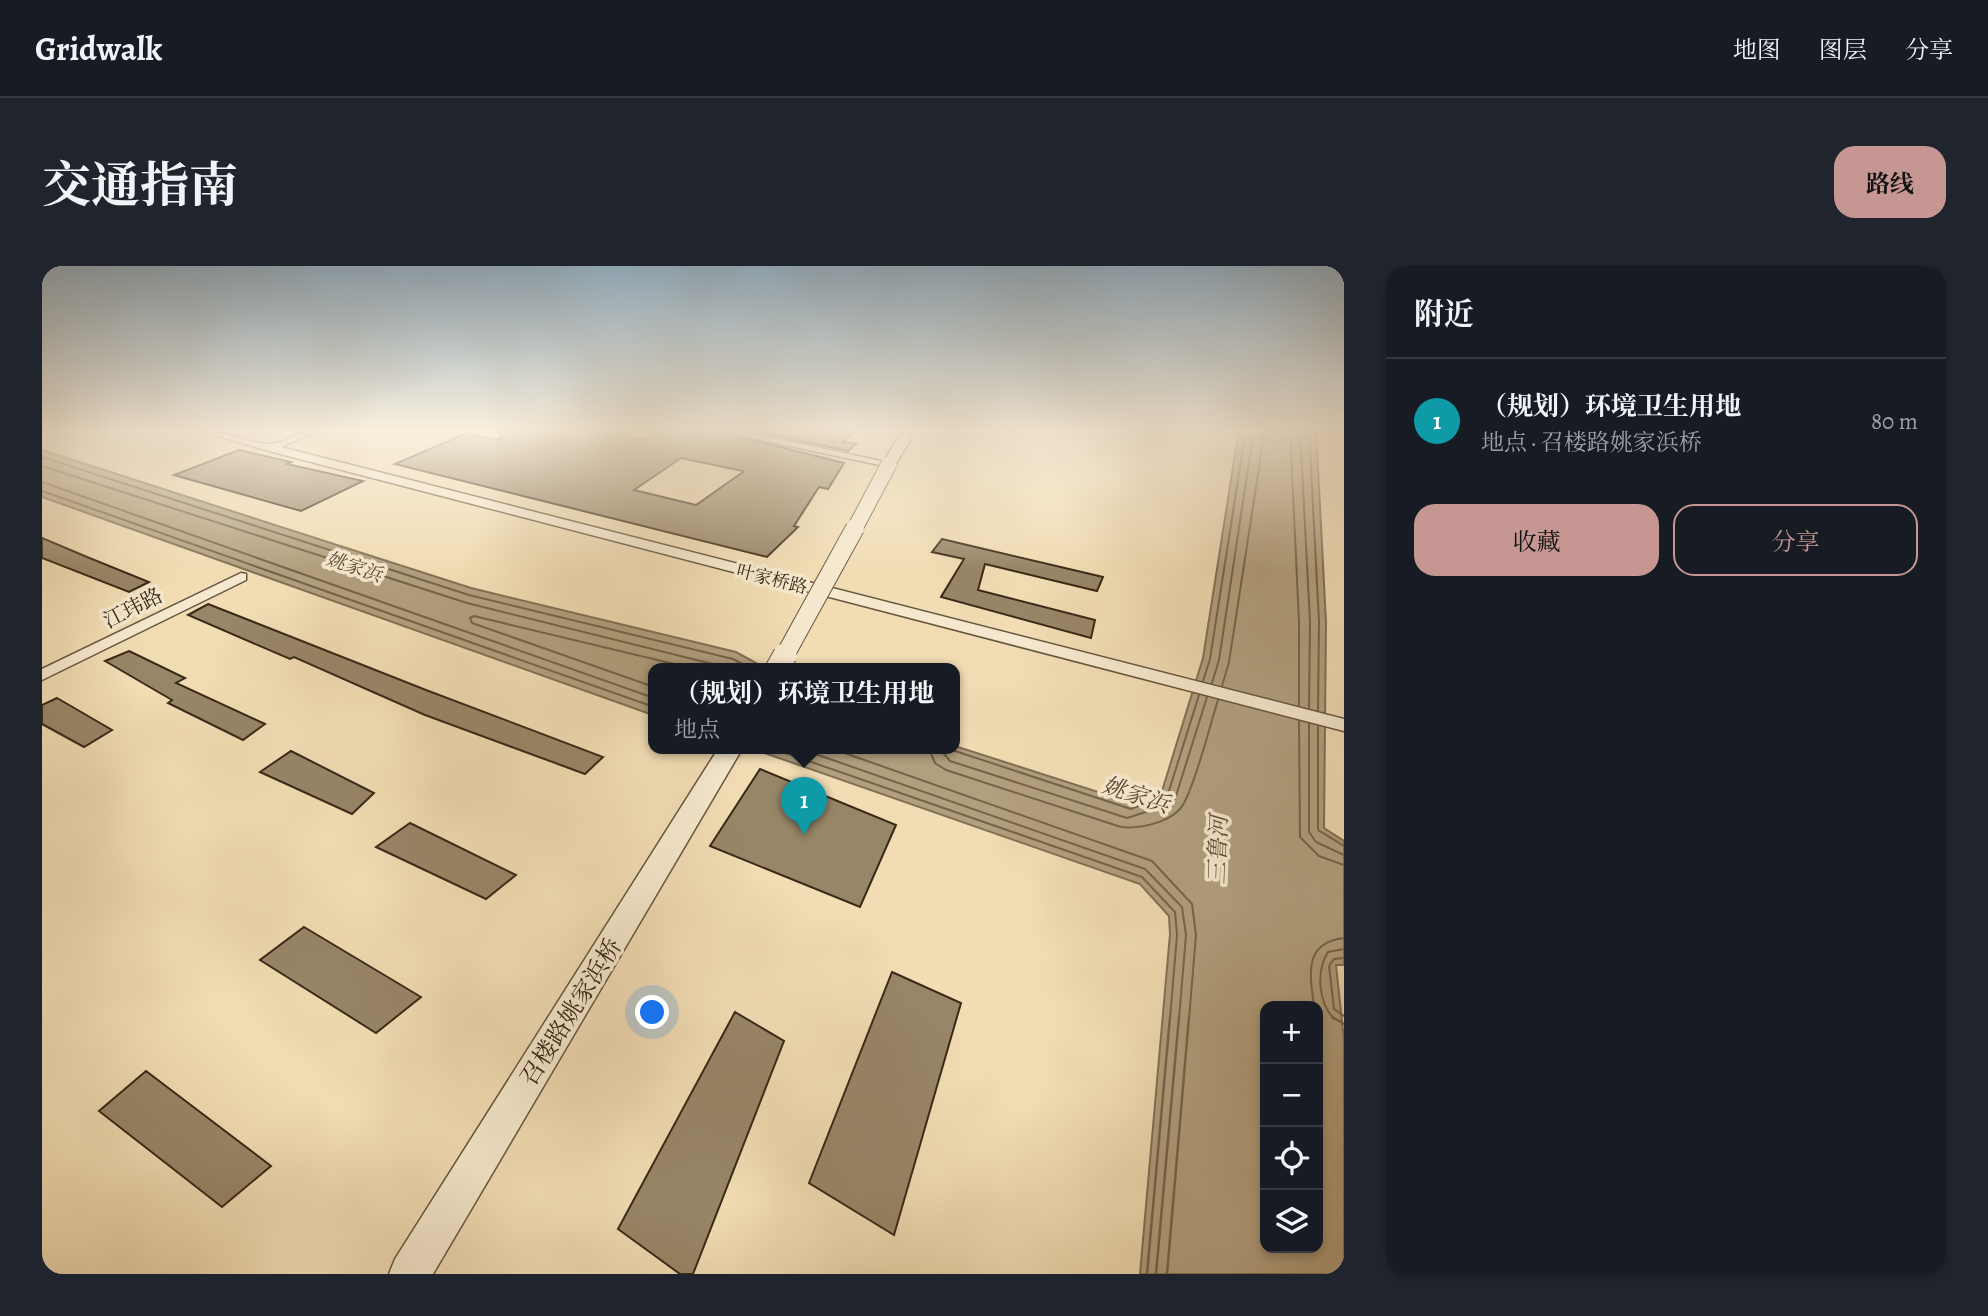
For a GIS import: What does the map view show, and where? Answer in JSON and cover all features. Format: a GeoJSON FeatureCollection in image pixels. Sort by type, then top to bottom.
{"type":"FeatureCollection","features":[{"type":"Feature","properties":{"kind":"street","name":"叶家桥路"},"geometry":{"type":"LineString","coordinates":[[377,476],[1344,725]]}},
{"type":"Feature","properties":{"kind":"street"},"geometry":{"type":"LineString","coordinates":[[781,663],[822,592],[883,476]]}},
{"type":"Feature","properties":{"kind":"street","name":"江玮路"},"geometry":{"type":"LineString","coordinates":[[42,675],[241,577]]}},
{"type":"Feature","properties":{"kind":"street","name":"召楼路姚家浜桥"},"geometry":{"type":"LineString","coordinates":[[410,1274],[727,754]]}},
{"type":"Feature","properties":{"kind":"water","name":"姚家浜"},"geometry":{"type":"Polygon","coordinates":[[[42,476],[123,476],[471,588],[736,652],[756,663],[648,663],[648,713],[42,497],[42,476]]]}},
{"type":"Feature","properties":{"kind":"water","name":"三鲁河"},"geometry":{"type":"Polygon","coordinates":[[[1232,476],[1318,476],[1326,622],[1324,828],[1344,841],[1344,965],[1336,965],[1344,1040],[1344,1274],[1140,1274],[1170,934],[1169,916],[1140,884],[767,754],[960,754],[960,748],[1129,802],[1162,791],[1203,658],[1232,476]]]}},
{"type":"Feature","properties":{"kind":"building"},"geometry":{"type":"Polygon","coordinates":[[[178,476],[341,476],[363,481],[301,511],[178,476]]]}},
{"type":"Feature","properties":{"kind":"building"},"geometry":{"type":"Polygon","coordinates":[[[443,476],[655,476],[634,490],[696,505],[737,476],[836,476],[828,489],[819,487],[794,526],[798,527],[767,557],[443,476]]]}},
{"type":"Feature","properties":{"kind":"building"},"geometry":{"type":"Polygon","coordinates":[[[42,538],[149,582],[129,592],[42,558],[42,538]]]}},
{"type":"Feature","properties":{"kind":"building"},"geometry":{"type":"Polygon","coordinates":[[[942,539],[1103,577],[1097,591],[985,564],[978,590],[1095,620],[1091,638],[941,597],[964,559],[932,552],[942,539]]]}},
{"type":"Feature","properties":{"kind":"building"},"geometry":{"type":"Polygon","coordinates":[[[208,604],[603,757],[585,774],[425,715],[294,657],[290,659],[188,615],[208,604]]]}},
{"type":"Feature","properties":{"kind":"building"},"geometry":{"type":"Polygon","coordinates":[[[129,651],[185,678],[176,683],[265,724],[243,740],[168,703],[172,700],[105,661],[129,651]]]}},
{"type":"Feature","properties":{"kind":"building"},"geometry":{"type":"Polygon","coordinates":[[[57,698],[112,730],[84,747],[42,724],[42,705],[57,698]]]}},
{"type":"Feature","properties":{"kind":"building"},"geometry":{"type":"Polygon","coordinates":[[[291,751],[374,793],[352,814],[260,772],[291,751]]]}},
{"type":"Feature","properties":{"kind":"building"},"geometry":{"type":"Polygon","coordinates":[[[760,769],[896,825],[860,907],[710,846],[760,769]]]}},
{"type":"Feature","properties":{"kind":"building"},"geometry":{"type":"Polygon","coordinates":[[[410,823],[516,875],[486,899],[376,847],[410,823]]]}},
{"type":"Feature","properties":{"kind":"building"},"geometry":{"type":"Polygon","coordinates":[[[304,927],[421,997],[376,1033],[260,960],[304,927]]]}},
{"type":"Feature","properties":{"kind":"building"},"geometry":{"type":"Polygon","coordinates":[[[892,972],[961,1003],[894,1235],[809,1183],[892,972]]]}},
{"type":"Feature","properties":{"kind":"building"},"geometry":{"type":"Polygon","coordinates":[[[735,1012],[784,1041],[693,1274],[680,1274],[618,1229],[735,1012]]]}},
{"type":"Feature","properties":{"kind":"building"},"geometry":{"type":"Polygon","coordinates":[[[146,1071],[271,1166],[222,1207],[99,1111],[146,1071]]]}},
{"type":"Feature","properties":{"kind":"place","name":"（规划）环境卫生用地"},"geometry":{"type":"Point","coordinates":[804,835]}}]}
